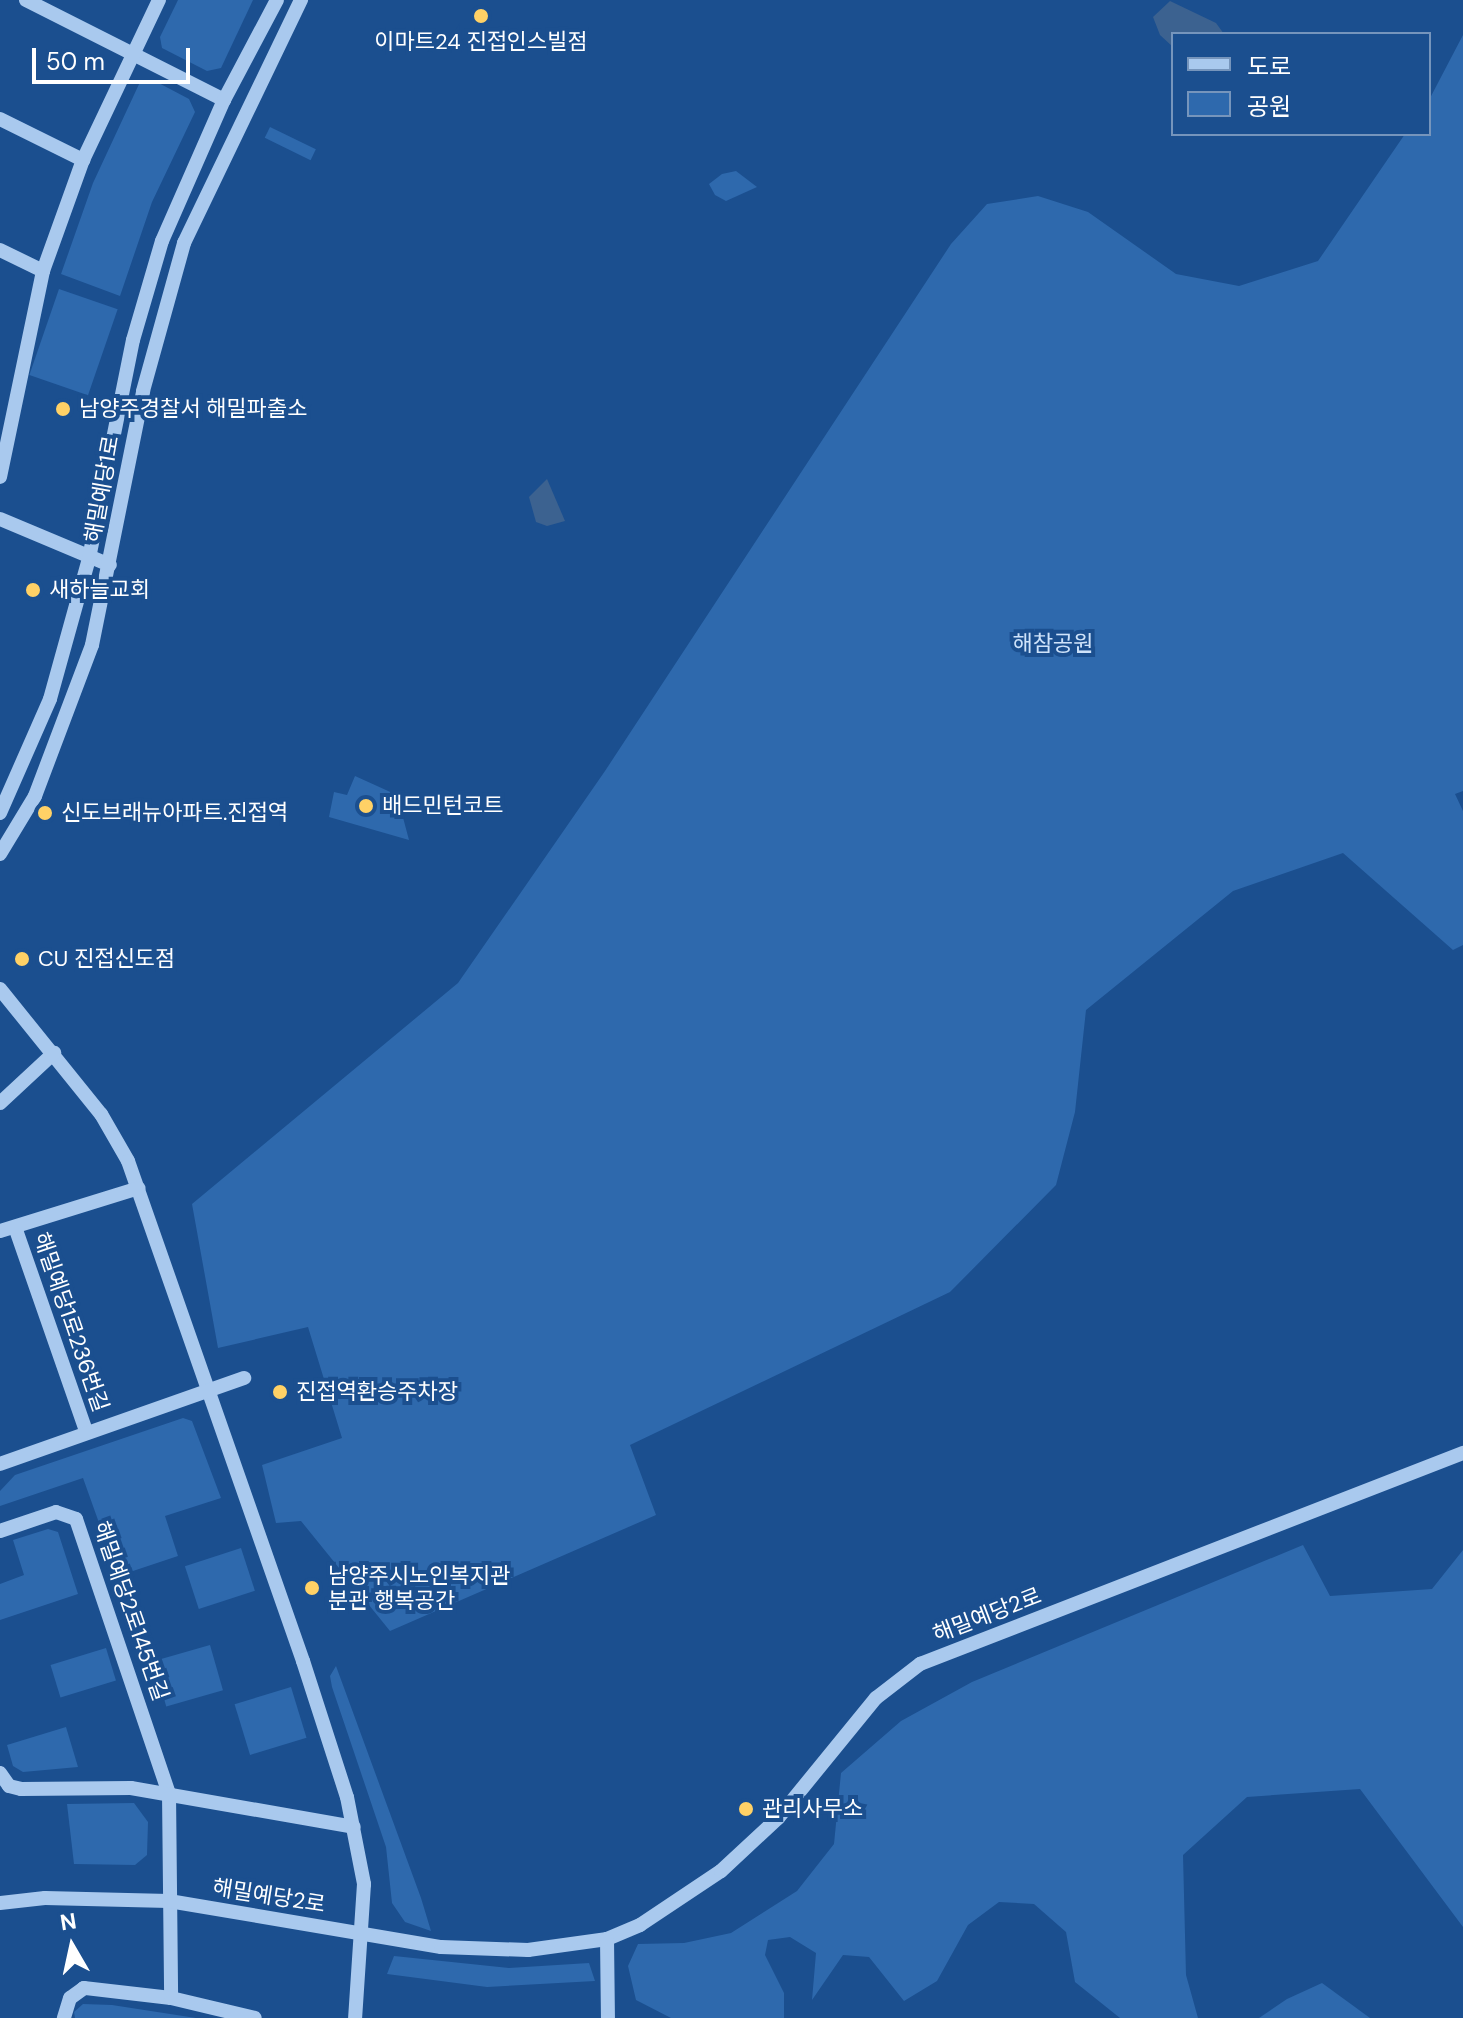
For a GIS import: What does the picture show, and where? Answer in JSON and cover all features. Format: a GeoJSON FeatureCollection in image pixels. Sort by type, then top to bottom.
{"type":"FeatureCollection","features":[{"type":"Feature","properties":{"kind":"street"},"geometry":{"type":"LineString","coordinates":[[26,0],[224,100]]}},
{"type":"Feature","properties":{"kind":"street"},"geometry":{"type":"LineString","coordinates":[[0,477],[43,271],[83,160],[159,0]]}},
{"type":"Feature","properties":{"kind":"street","name":"해밀예당1로"},"geometry":{"type":"LineString","coordinates":[[0,813],[50,699],[89,558],[133,340],[162,241],[224,100],[277,0]]}},
{"type":"Feature","properties":{"kind":"street","name":"해밀예당1로"},"geometry":{"type":"LineString","coordinates":[[0,854],[35,796],[92,645],[143,391],[184,243],[301,0]]}},
{"type":"Feature","properties":{"kind":"street"},"geometry":{"type":"LineString","coordinates":[[0,119],[83,160]]}},
{"type":"Feature","properties":{"kind":"street"},"geometry":{"type":"LineString","coordinates":[[0,250],[43,271]]}},
{"type":"Feature","properties":{"kind":"street"},"geometry":{"type":"LineString","coordinates":[[0,385],[16,393]]}},
{"type":"Feature","properties":{"kind":"street"},"geometry":{"type":"LineString","coordinates":[[0,519],[110,565]]}},
{"type":"Feature","properties":{"kind":"street"},"geometry":{"type":"LineString","coordinates":[[0,989],[101,1114],[139,1188],[303,1661],[354,1827],[364,1884],[355,2018]]}},
{"type":"Feature","properties":{"kind":"street"},"geometry":{"type":"LineString","coordinates":[[0,1103],[54,1053]]}},
{"type":"Feature","properties":{"kind":"street","name":"해밀예당1로236번길"},"geometry":{"type":"LineString","coordinates":[[86,1431],[8,1229],[139,1188]]}},
{"type":"Feature","properties":{"kind":"street","name":"해밀예당1로236번길"},"geometry":{"type":"LineString","coordinates":[[0,1464],[86,1431],[244,1378]]}},
{"type":"Feature","properties":{"kind":"street","name":"해밀예당2로"},"geometry":{"type":"LineString","coordinates":[[0,1903],[45,1898],[169,1901],[441,1947],[528,1950],[607,1939],[640,1925],[721,1871],[778,1818],[876,1698],[920,1664],[1463,1453]]}},
{"type":"Feature","properties":{"kind":"street","name":"해밀예당2로145번길"},"geometry":{"type":"LineString","coordinates":[[0,1531],[56,1512],[76,1519],[169,1793],[169,1901]]}},
{"type":"Feature","properties":{"kind":"street"},"geometry":{"type":"LineString","coordinates":[[0,1773],[9,1786],[21,1789],[79,1786],[169,1793],[354,1827]]}},
{"type":"Feature","properties":{"kind":"street"},"geometry":{"type":"LineString","coordinates":[[169,1901],[171,1998]]}},
{"type":"Feature","properties":{"kind":"street"},"geometry":{"type":"LineString","coordinates":[[607,1939],[608,2018]]}},
{"type":"Feature","properties":{"kind":"street"},"geometry":{"type":"LineString","coordinates":[[64,2018],[70,1998],[84,1988],[171,1998],[255,2018]]}},
{"type":"Feature","properties":{"kind":"green space"},"geometry":{"type":"Polygon","coordinates":[[[178,0],[253,0],[221,68],[207,71],[162,48],[160,37],[178,0]]]}},
{"type":"Feature","properties":{"kind":"green space","name":"해참공원"},"geometry":{"type":"Polygon","coordinates":[[[1463,35],[1463,791],[1455,794],[1463,811],[1463,945],[1453,950],[1343,853],[1233,891],[1086,1010],[1075,1112],[1056,1185],[950,1292],[630,1445],[656,1515],[390,1631],[301,1521],[276,1523],[262,1465],[342,1438],[308,1327],[218,1348],[192,1204],[458,983],[605,771],[951,244],[987,204],[1038,196],[1088,212],[1176,274],[1239,286],[1318,261],[1404,136],[1431,136],[1431,96],[1463,35]]]}},
{"type":"Feature","properties":{"kind":"green space"},"geometry":{"type":"Polygon","coordinates":[[[153,80],[189,99],[195,112],[152,202],[120,296],[61,274],[93,183],[140,82],[153,80]]]}},
{"type":"Feature","properties":{"kind":"green space"},"geometry":{"type":"Polygon","coordinates":[[[270,127],[316,149],[311,160],[265,138],[270,127]]]}},
{"type":"Feature","properties":{"kind":"green space"},"geometry":{"type":"Polygon","coordinates":[[[736,171],[757,187],[726,201],[715,195],[709,184],[722,174],[736,171]]]}},
{"type":"Feature","properties":{"kind":"green space"},"geometry":{"type":"Polygon","coordinates":[[[59,289],[118,309],[88,395],[29,375],[59,289]]]}},
{"type":"Feature","properties":{"kind":"green space","name":"배드민턴코트"},"geometry":{"type":"Polygon","coordinates":[[[355,776],[397,795],[409,840],[329,817],[334,792],[347,795],[355,776]]]}},
{"type":"Feature","properties":{"kind":"green space"},"geometry":{"type":"Polygon","coordinates":[[[183,1418],[192,1421],[221,1498],[165,1516],[178,1556],[118,1576],[83,1478],[0,1506],[0,1491],[15,1475],[183,1418]]]}},
{"type":"Feature","properties":{"kind":"green space"},"geometry":{"type":"Polygon","coordinates":[[[48,1529],[58,1532],[78,1594],[0,1620],[0,1584],[24,1575],[13,1540],[48,1529]]]}},
{"type":"Feature","properties":{"kind":"green space"},"geometry":{"type":"Polygon","coordinates":[[[1303,1545],[1330,1596],[1432,1589],[1463,1550],[1463,1927],[1360,1789],[1247,1797],[1183,1855],[1186,1975],[1198,2018],[1120,2018],[1075,1982],[1066,1932],[1034,1904],[999,1902],[968,1925],[937,1981],[904,2001],[869,1957],[843,1955],[812,2000],[816,1953],[790,1937],[768,1940],[765,1955],[784,1993],[784,2018],[671,2018],[636,2000],[628,1966],[638,1944],[684,1943],[731,1933],[797,1891],[834,1844],[841,1773],[901,1721],[972,1682],[1303,1545]]]}},
{"type":"Feature","properties":{"kind":"green space"},"geometry":{"type":"Polygon","coordinates":[[[241,1548],[255,1591],[199,1609],[185,1566],[241,1548]]]}},
{"type":"Feature","properties":{"kind":"green space"},"geometry":{"type":"Polygon","coordinates":[[[210,1645],[223,1690],[166,1706],[153,1661],[210,1645]]]}},
{"type":"Feature","properties":{"kind":"green space"},"geometry":{"type":"Polygon","coordinates":[[[106,1648],[116,1681],[60,1697],[51,1665],[106,1648]]]}},
{"type":"Feature","properties":{"kind":"green space"},"geometry":{"type":"Polygon","coordinates":[[[336,1666],[431,1931],[405,1922],[392,1903],[386,1847],[332,1687],[330,1676],[336,1666]]]}},
{"type":"Feature","properties":{"kind":"green space"},"geometry":{"type":"Polygon","coordinates":[[[291,1687],[306,1738],[250,1755],[235,1704],[291,1687]]]}},
{"type":"Feature","properties":{"kind":"green space"},"geometry":{"type":"Polygon","coordinates":[[[66,1727],[78,1767],[23,1772],[13,1766],[7,1745],[66,1727]]]}},
{"type":"Feature","properties":{"kind":"green space"},"geometry":{"type":"Polygon","coordinates":[[[134,1803],[148,1822],[147,1855],[135,1865],[74,1864],[67,1804],[134,1803]]]}},
{"type":"Feature","properties":{"kind":"green space"},"geometry":{"type":"Polygon","coordinates":[[[394,1956],[509,1968],[589,1963],[595,1981],[487,1987],[387,1974],[394,1956]]]}},
{"type":"Feature","properties":{"kind":"green space"},"geometry":{"type":"Polygon","coordinates":[[[1322,1983],[1370,2018],[1259,2018],[1287,1999],[1322,1983]]]}},
{"type":"Feature","properties":{"kind":"green space"},"geometry":{"type":"Polygon","coordinates":[[[83,2004],[112,2005],[196,2018],[75,2018],[74,2012],[83,2004]]]}},
{"type":"Feature","properties":{"kind":"shaded area"},"geometry":{"type":"Polygon","coordinates":[[[1170,1],[1216,23],[1223,32],[1171,32],[1171,45],[1160,35],[1153,17],[1170,1]]]}},
{"type":"Feature","properties":{"kind":"shaded area"},"geometry":{"type":"Polygon","coordinates":[[[547,479],[565,521],[547,526],[536,522],[529,497],[547,479]]]}},
{"type":"Feature","properties":{"kind":"place","name":"이마트24 진접인스빌점"},"geometry":{"type":"Point","coordinates":[481,16]}},
{"type":"Feature","properties":{"kind":"place","name":"남양주경찰서 해밀파출소"},"geometry":{"type":"Point","coordinates":[63,409]}},
{"type":"Feature","properties":{"kind":"place","name":"새하늘교회"},"geometry":{"type":"Point","coordinates":[33,590]}},
{"type":"Feature","properties":{"kind":"place","name":"배드민턴코트"},"geometry":{"type":"Point","coordinates":[366,806]}},
{"type":"Feature","properties":{"kind":"place","name":"신도브래뉴아파트.진접역"},"geometry":{"type":"Point","coordinates":[45,813]}},
{"type":"Feature","properties":{"kind":"place","name":"CU 진접신도점"},"geometry":{"type":"Point","coordinates":[22,959]}},
{"type":"Feature","properties":{"kind":"place","name":"진접역환승주차장"},"geometry":{"type":"Point","coordinates":[280,1392]}},
{"type":"Feature","properties":{"kind":"place","name":"남양주시노인복지관 분관 행복공간"},"geometry":{"type":"Point","coordinates":[312,1588]}},
{"type":"Feature","properties":{"kind":"place","name":"관리사무소"},"geometry":{"type":"Point","coordinates":[746,1809]}}]}
